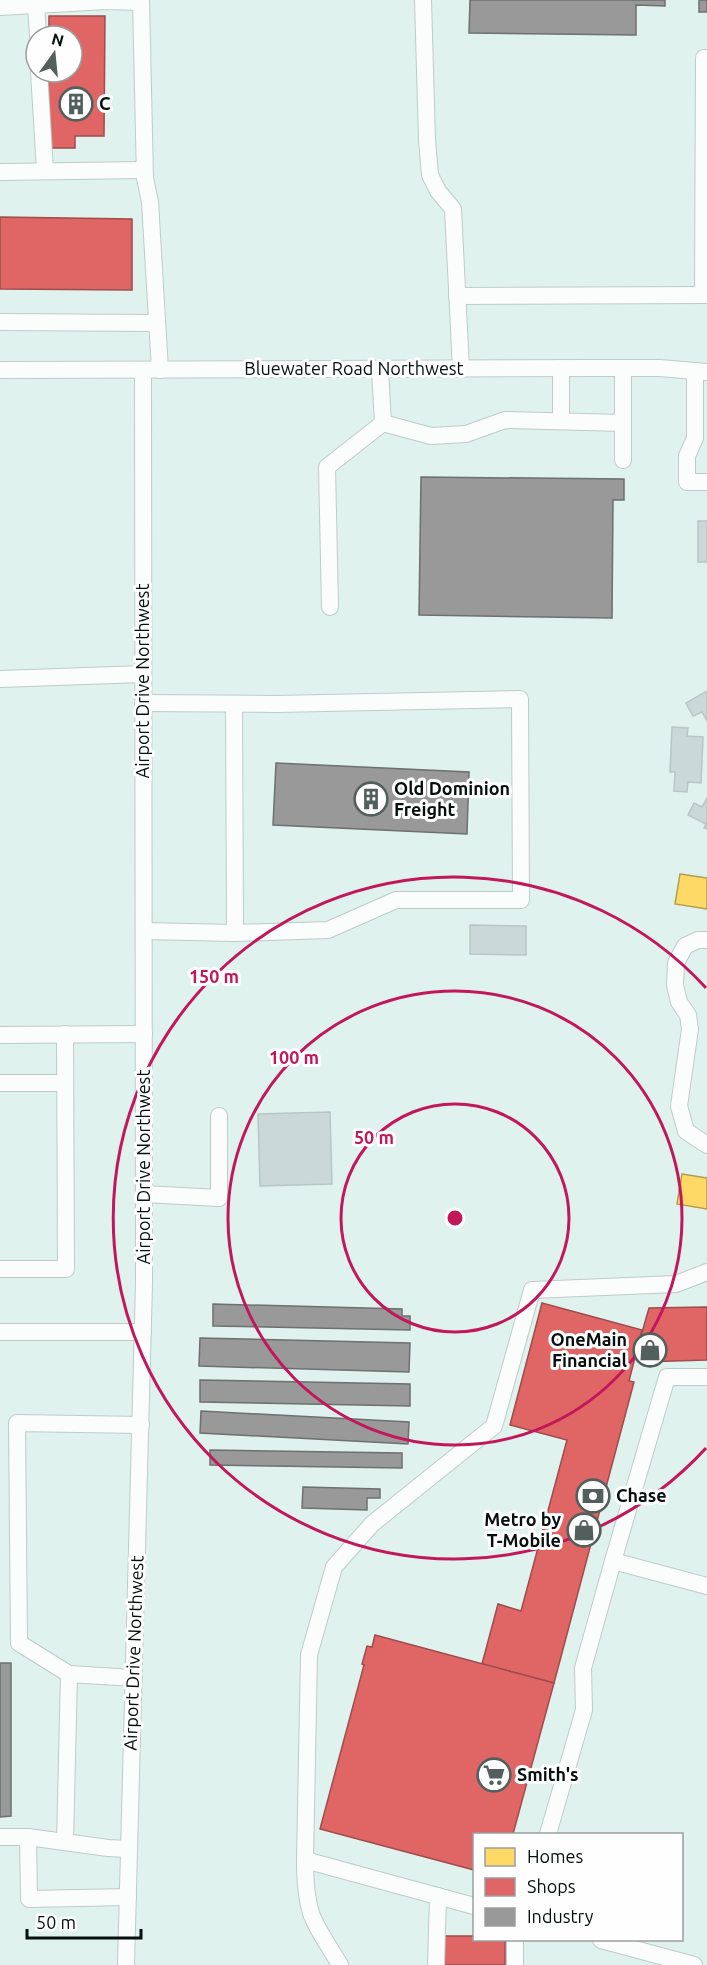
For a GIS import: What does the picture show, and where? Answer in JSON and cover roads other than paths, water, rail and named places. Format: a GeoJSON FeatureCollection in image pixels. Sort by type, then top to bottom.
{"type":"FeatureCollection","features":[{"type":"Feature","properties":{"kind":"street"},"geometry":{"type":"LineString","coordinates":[[423,0],[430,175],[453,209],[461,369]]}},
{"type":"Feature","properties":{"kind":"street"},"geometry":{"type":"LineString","coordinates":[[0,7],[141,1]]}},
{"type":"Feature","properties":{"kind":"street","name":"Airport Drive Northwest"},"geometry":{"type":"LineString","coordinates":[[126,1965],[143,1332],[143,674],[151,370],[157,323],[150,202],[144,170],[141,1]]}},
{"type":"Feature","properties":{"kind":"street"},"geometry":{"type":"LineString","coordinates":[[36,5],[37,24]]}},
{"type":"Feature","properties":{"kind":"street"},"geometry":{"type":"LineString","coordinates":[[457,296],[705,295],[704,58],[707,58]]}},
{"type":"Feature","properties":{"kind":"street"},"geometry":{"type":"LineString","coordinates":[[40,84],[45,171]]}},
{"type":"Feature","properties":{"kind":"street"},"geometry":{"type":"LineString","coordinates":[[0,172],[144,170]]}},
{"type":"Feature","properties":{"kind":"street"},"geometry":{"type":"LineString","coordinates":[[0,322],[157,323]]}},
{"type":"Feature","properties":{"kind":"street"},"geometry":{"type":"LineString","coordinates":[[561,368],[561,421]]}},
{"type":"Feature","properties":{"kind":"street"},"geometry":{"type":"LineString","coordinates":[[623,368],[623,460]]}},
{"type":"Feature","properties":{"kind":"street","name":"Bluewater Road Northwest"},"geometry":{"type":"LineString","coordinates":[[0,370],[660,368],[701,372]]}},
{"type":"Feature","properties":{"kind":"street"},"geometry":{"type":"LineString","coordinates":[[380,370],[383,423]]}},
{"type":"Feature","properties":{"kind":"street"},"geometry":{"type":"LineString","coordinates":[[701,372],[701,438],[687,456],[687,482],[707,482]]}},
{"type":"Feature","properties":{"kind":"street"},"geometry":{"type":"LineString","coordinates":[[383,423],[431,436],[466,434],[505,420],[623,423]]}},
{"type":"Feature","properties":{"kind":"street"},"geometry":{"type":"LineString","coordinates":[[330,607],[327,467],[383,423]]}},
{"type":"Feature","properties":{"kind":"street"},"geometry":{"type":"LineString","coordinates":[[0,679],[143,674]]}},
{"type":"Feature","properties":{"kind":"street"},"geometry":{"type":"LineString","coordinates":[[143,704],[520,699],[521,900],[396,900],[328,930],[235,933],[144,931]]}},
{"type":"Feature","properties":{"kind":"street"},"geometry":{"type":"LineString","coordinates":[[234,704],[235,933]]}},
{"type":"Feature","properties":{"kind":"street"},"geometry":{"type":"LineString","coordinates":[[707,940],[698,940],[685,946],[676,963],[675,985],[679,1002],[688,1015],[690,1029],[679,1106],[686,1131],[707,1145]]}},
{"type":"Feature","properties":{"kind":"street"},"geometry":{"type":"LineString","coordinates":[[0,1269],[66,1269],[65,1034]]}},
{"type":"Feature","properties":{"kind":"street"},"geometry":{"type":"LineString","coordinates":[[0,1035],[144,1034]]}},
{"type":"Feature","properties":{"kind":"street"},"geometry":{"type":"LineString","coordinates":[[0,1083],[65,1083]]}},
{"type":"Feature","properties":{"kind":"street"},"geometry":{"type":"LineString","coordinates":[[144,1194],[219,1198],[219,1116]]}},
{"type":"Feature","properties":{"kind":"street"},"geometry":{"type":"LineString","coordinates":[[340,1965],[318,1930],[312,1915],[308,1899],[305,1860],[309,1655],[334,1567],[372,1524],[494,1426],[532,1290],[676,1284],[707,1272]]}},
{"type":"Feature","properties":{"kind":"street"},"geometry":{"type":"LineString","coordinates":[[0,1332],[143,1332]]}},
{"type":"Feature","properties":{"kind":"street"},"geometry":{"type":"LineString","coordinates":[[548,1833],[584,1710],[583,1668],[667,1377],[707,1377]]}},
{"type":"Feature","properties":{"kind":"street"},"geometry":{"type":"LineString","coordinates":[[134,1678],[69,1674],[19,1643],[17,1423],[141,1425]]}},
{"type":"Feature","properties":{"kind":"street"},"geometry":{"type":"LineString","coordinates":[[613,1561],[707,1586]]}},
{"type":"Feature","properties":{"kind":"street"},"geometry":{"type":"LineString","coordinates":[[65,1842],[69,1674]]}},
{"type":"Feature","properties":{"kind":"street"},"geometry":{"type":"LineString","coordinates":[[0,1837],[28,1837],[129,1849]]}},
{"type":"Feature","properties":{"kind":"street"},"geometry":{"type":"LineString","coordinates":[[28,1837],[29,1899],[128,1897]]}},
{"type":"Feature","properties":{"kind":"street"},"geometry":{"type":"LineString","coordinates":[[305,1860],[473,1906]]}},
{"type":"Feature","properties":{"kind":"street"},"geometry":{"type":"LineString","coordinates":[[436,1965],[438,1896]]}},
{"type":"Feature","properties":{"kind":"street"},"geometry":{"type":"LineString","coordinates":[[515,1941],[515,1965]]}},
{"type":"Feature","properties":{"kind":"street"},"geometry":{"type":"LineString","coordinates":[[605,1941],[694,1965]]}},
{"type":"Feature","properties":{"kind":"street"},"geometry":{"type":"LineString","coordinates":[[630,1965],[631,1947]]}},
{"type":"Feature","properties":{"kind":"place","name":"C"},"geometry":{"type":"Point","coordinates":[76,104]}},
{"type":"Feature","properties":{"kind":"place","name":"Old Dominion Freight"},"geometry":{"type":"Point","coordinates":[371,799]}},
{"type":"Feature","properties":{"kind":"place","name":"OneMain Financial"},"geometry":{"type":"Point","coordinates":[650,1350]}},
{"type":"Feature","properties":{"kind":"place","name":"Chase"},"geometry":{"type":"Point","coordinates":[593,1496]}},
{"type":"Feature","properties":{"kind":"place","name":"Metro by T-Mobile"},"geometry":{"type":"Point","coordinates":[584,1530]}},
{"type":"Feature","properties":{"kind":"place","name":"Smith's"},"geometry":{"type":"Point","coordinates":[494,1775]}}]}
